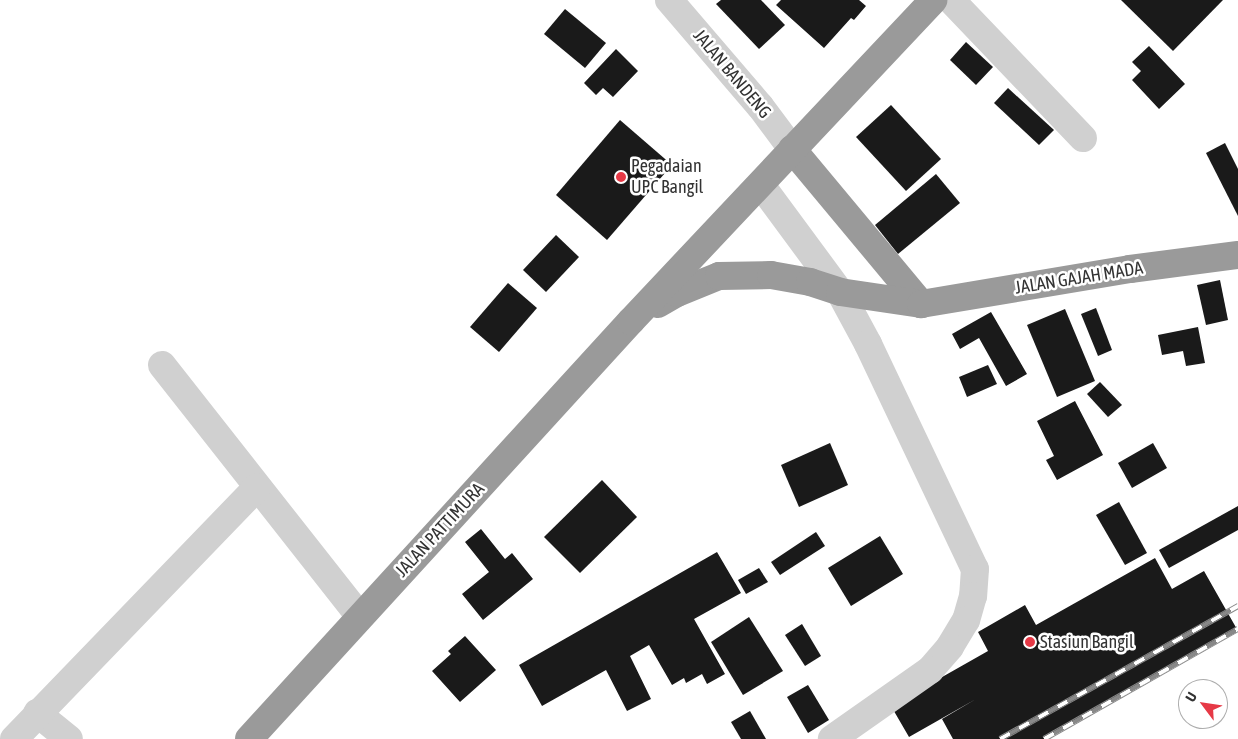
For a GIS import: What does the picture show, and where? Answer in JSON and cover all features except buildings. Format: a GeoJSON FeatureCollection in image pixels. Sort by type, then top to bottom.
{"type":"FeatureCollection","features":[{"type":"Feature","properties":{"kind":"highway"},"geometry":{"type":"LineString","coordinates":[[631,321],[933,0]]}},
{"type":"Feature","properties":{"kind":"highway"},"geometry":{"type":"LineString","coordinates":[[792,149],[922,304]]}},
{"type":"Feature","properties":{"kind":"highway","name":"JALAN GAJAH MADA"},"geometry":{"type":"LineString","coordinates":[[631,321],[677,293],[719,276],[771,275],[810,282],[840,292],[922,304],[1130,268],[1238,255]]}},
{"type":"Feature","properties":{"kind":"highway","name":"JALAN PATTIMURA"},"geometry":{"type":"LineString","coordinates":[[248,739],[631,321]]}},
{"type":"Feature","properties":{"kind":"street","name":"JALAN BANDENG"},"geometry":{"type":"LineString","coordinates":[[669,0],[760,106],[792,149]]}},
{"type":"Feature","properties":{"kind":"street"},"geometry":{"type":"LineString","coordinates":[[951,0],[1082,138]]}},
{"type":"Feature","properties":{"kind":"street"},"geometry":{"type":"LineString","coordinates":[[761,185],[840,292],[868,344],[975,569],[974,596],[966,620],[950,647],[930,670],[832,739]]}},
{"type":"Feature","properties":{"kind":"street"},"geometry":{"type":"LineString","coordinates":[[162,365],[360,617]]}},
{"type":"Feature","properties":{"kind":"street"},"geometry":{"type":"LineString","coordinates":[[14,739],[257,487]]}},
{"type":"Feature","properties":{"kind":"street"},"geometry":{"type":"LineString","coordinates":[[37,713],[69,739]]}},
{"type":"Feature","properties":{"kind":"railway"},"geometry":{"type":"LineString","coordinates":[[1000,739],[1238,606]]}},
{"type":"Feature","properties":{"kind":"railway"},"geometry":{"type":"LineString","coordinates":[[1044,739],[1238,629]]}},
{"type":"Feature","properties":{"kind":"place","name":"Pegadaian UPC Bangil"},"geometry":{"type":"Point","coordinates":[621,177]}},
{"type":"Feature","properties":{"kind":"place","name":"Stasiun Bangil"},"geometry":{"type":"Point","coordinates":[1030,642]}}]}
